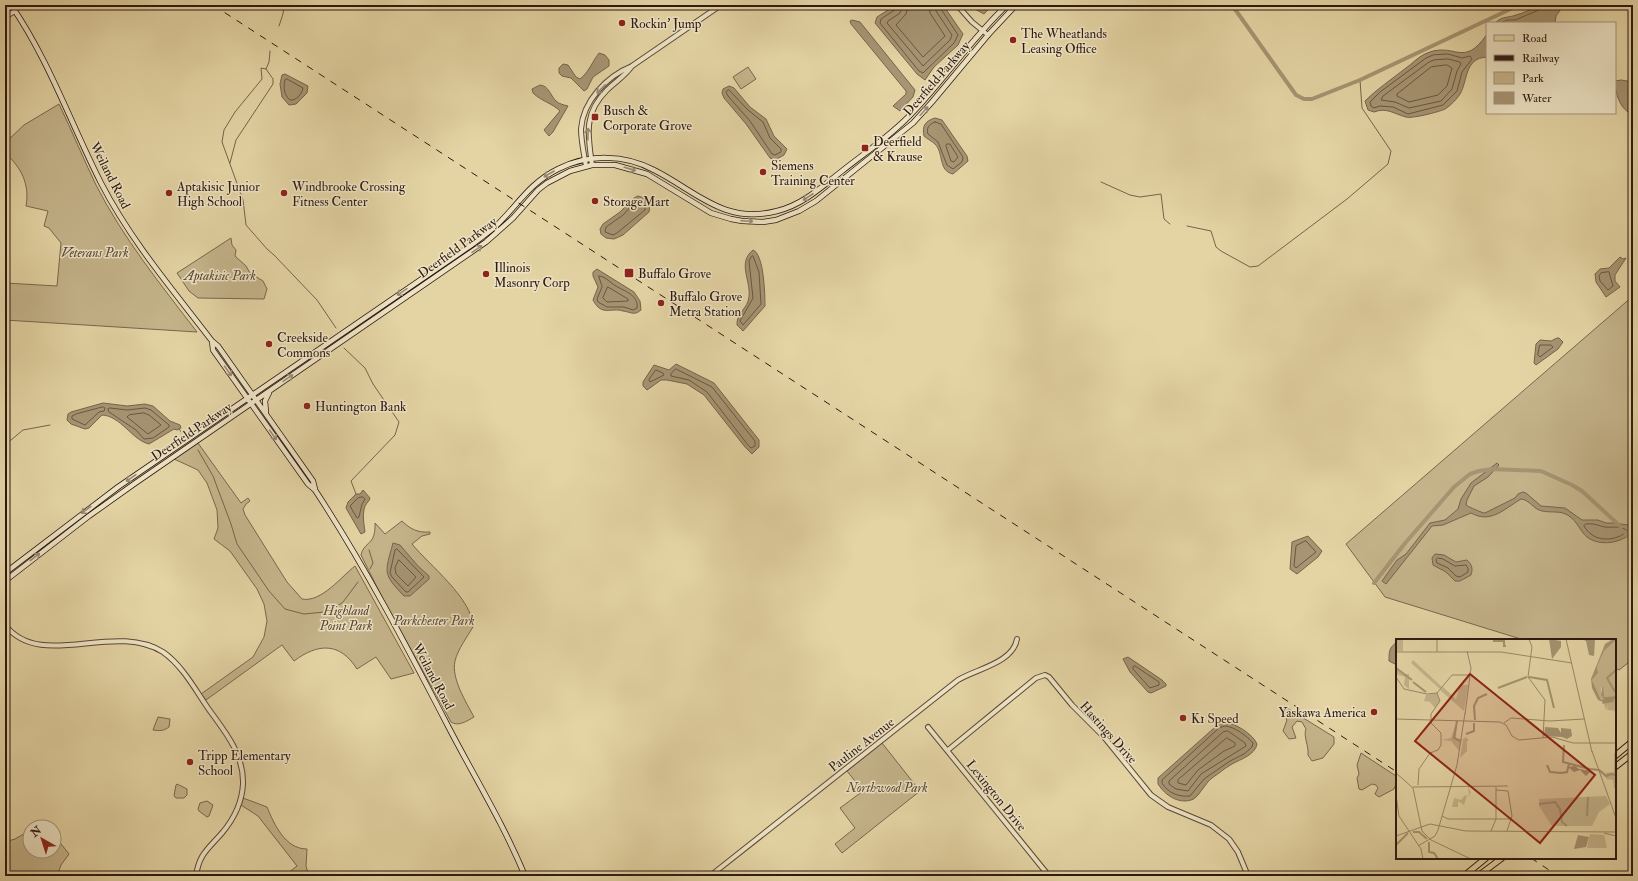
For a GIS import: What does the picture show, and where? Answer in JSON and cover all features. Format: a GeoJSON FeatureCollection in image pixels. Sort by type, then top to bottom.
{"type":"FeatureCollection","features":[{"type":"Feature","properties":{"kind":"main road","name":"Weiland Road"},"geometry":{"type":"LineString","coordinates":[[11,5],[44,60],[101,183],[114,207],[138,244],[212,342],[218,346],[313,481],[315,490]]}},
{"type":"Feature","properties":{"kind":"main road","name":"Deerfield Parkway"},"geometry":{"type":"LineString","coordinates":[[5,573],[118,487],[491,230],[537,182],[559,168],[591,158],[620,159],[643,164],[702,200],[722,209],[751,214],[777,211],[791,206],[812,195],[899,125],[923,101],[1007,5]]}},
{"type":"Feature","properties":{"kind":"main road","name":"Deerfield Parkway"},"geometry":{"type":"LineString","coordinates":[[5,581],[89,516],[486,242],[513,218],[538,190],[547,183],[570,171],[586,166],[615,165],[647,174],[711,213],[731,220],[763,222],[787,216],[816,201],[913,123],[988,34],[1016,5]]}},
{"type":"Feature","properties":{"kind":"main road","name":"Weiland Road"},"geometry":{"type":"LineString","coordinates":[[212,342],[213,350],[308,484],[315,490],[354,552],[485,792],[516,854],[525,876]]}},
{"type":"Feature","properties":{"kind":"main road"},"geometry":{"type":"LineString","coordinates":[[267,416],[265,401],[271,390]]}},
{"type":"Feature","properties":{"kind":"main road"},"geometry":{"type":"LineString","coordinates":[[1616,755],[1633,742]]}},
{"type":"Feature","properties":{"kind":"main road"},"geometry":{"type":"LineString","coordinates":[[1616,766],[1633,753]]}},
{"type":"Feature","properties":{"kind":"main road"},"geometry":{"type":"LineString","coordinates":[[1464,876],[1485,859]]}},
{"type":"Feature","properties":{"kind":"main road"},"geometry":{"type":"LineString","coordinates":[[1478,876],[1501,859]]}},
{"type":"Feature","properties":{"kind":"street"},"geometry":{"type":"LineString","coordinates":[[586,166],[581,130],[584,114],[587,106],[604,85],[623,70],[632,66],[721,5]]}},
{"type":"Feature","properties":{"kind":"street"},"geometry":{"type":"LineString","coordinates":[[957,5],[972,22],[988,34]]}},
{"type":"Feature","properties":{"kind":"street"},"geometry":{"type":"LineString","coordinates":[[5,17],[15,11]]}},
{"type":"Feature","properties":{"kind":"street"},"geometry":{"type":"LineString","coordinates":[[592,165],[588,130],[593,110],[599,99],[632,66]]}},
{"type":"Feature","properties":{"kind":"street"},"geometry":{"type":"LineString","coordinates":[[5,625],[19,638],[36,645],[54,646],[116,641],[142,643],[157,649],[170,658],[187,678],[233,743],[242,770],[243,784],[241,800],[234,816],[221,834],[205,850],[197,867],[196,876]]}},
{"type":"Feature","properties":{"kind":"street","name":"Pauline Avenue"},"geometry":{"type":"LineString","coordinates":[[710,876],[966,675],[992,665],[1000,660],[1014,648],[1018,639]]}},
{"type":"Feature","properties":{"kind":"street","name":"Hastings Drive"},"geometry":{"type":"LineString","coordinates":[[948,750],[1036,678],[1040,676],[1049,677],[1072,705],[1104,737],[1151,795],[1168,807],[1211,825],[1229,839],[1240,855],[1248,876]]}},
{"type":"Feature","properties":{"kind":"street","name":"Lexington Drive"},"geometry":{"type":"LineString","coordinates":[[928,727],[1049,876]]}},
{"type":"Feature","properties":{"kind":"green space"},"geometry":{"type":"Polygon","coordinates":[[[748,67],[756,79],[741,89],[733,77],[748,67]]]}},
{"type":"Feature","properties":{"kind":"green space","name":"Veterans Park"},"geometry":{"type":"Polygon","coordinates":[[[59,104],[96,185],[118,224],[143,261],[197,332],[5,320],[5,283],[57,286],[61,243],[49,228],[44,226],[48,211],[26,206],[27,190],[23,176],[16,164],[5,153],[5,143],[24,125],[59,104]]]}},
{"type":"Feature","properties":{"kind":"green space","name":"Aptakisic Park"},"geometry":{"type":"Polygon","coordinates":[[[231,238],[232,245],[236,250],[235,256],[246,266],[250,273],[263,281],[267,289],[264,299],[198,298],[189,291],[177,273],[231,238]]]}},
{"type":"Feature","properties":{"kind":"green space"},"geometry":{"type":"Polygon","coordinates":[[[1633,296],[1633,659],[1619,670],[1616,668],[1616,639],[1521,639],[1385,597],[1346,544],[1633,296]]]}},
{"type":"Feature","properties":{"kind":"green space","name":"Highland Point Park"},"geometry":{"type":"Polygon","coordinates":[[[198,443],[241,503],[248,498],[250,501],[243,509],[245,515],[287,582],[302,599],[309,599],[324,593],[355,566],[414,673],[391,679],[376,657],[357,669],[343,654],[328,648],[312,651],[294,661],[282,645],[206,700],[201,694],[253,657],[264,637],[267,621],[264,604],[257,589],[230,551],[214,539],[218,528],[217,510],[207,483],[198,470],[174,459],[198,443]]]}},
{"type":"Feature","properties":{"kind":"green space","name":"Parkchester Park"},"geometry":{"type":"Polygon","coordinates":[[[402,521],[414,530],[430,532],[430,534],[422,536],[412,544],[449,583],[466,605],[471,616],[473,627],[458,652],[454,668],[460,690],[474,717],[462,723],[457,724],[451,722],[381,595],[361,555],[365,547],[374,536],[375,523],[385,534],[402,521]]]}},
{"type":"Feature","properties":{"kind":"green space"},"geometry":{"type":"Polygon","coordinates":[[[1284,706],[1334,737],[1334,744],[1323,758],[1312,761],[1308,755],[1305,735],[1306,729],[1302,722],[1297,721],[1292,727],[1296,738],[1289,739],[1283,731],[1287,720],[1282,712],[1284,706]]]}},
{"type":"Feature","properties":{"kind":"green space"},"geometry":{"type":"Polygon","coordinates":[[[158,717],[170,719],[169,727],[158,731],[153,730],[158,717]]]}},
{"type":"Feature","properties":{"kind":"green space","name":"Northwood Park"},"geometry":{"type":"Polygon","coordinates":[[[882,743],[920,791],[842,853],[835,844],[855,828],[840,808],[863,791],[847,771],[882,743]]]}},
{"type":"Feature","properties":{"kind":"green space"},"geometry":{"type":"Polygon","coordinates":[[[1361,753],[1396,776],[1396,784],[1394,789],[1379,797],[1375,794],[1378,788],[1376,785],[1372,784],[1362,790],[1359,789],[1357,778],[1359,774],[1357,765],[1361,753]]]}},
{"type":"Feature","properties":{"kind":"green space"},"geometry":{"type":"Polygon","coordinates":[[[177,784],[187,789],[187,795],[184,798],[176,798],[174,796],[177,784]]]}},
{"type":"Feature","properties":{"kind":"green space"},"geometry":{"type":"Polygon","coordinates":[[[243,798],[267,807],[281,834],[292,845],[307,849],[306,866],[309,876],[284,876],[297,866],[258,816],[241,805],[243,798]]]}},
{"type":"Feature","properties":{"kind":"green space"},"geometry":{"type":"Polygon","coordinates":[[[207,801],[213,805],[209,816],[207,817],[198,809],[200,803],[207,801]]]}},
{"type":"Feature","properties":{"kind":"green space"},"geometry":{"type":"Polygon","coordinates":[[[22,835],[22,859],[62,859],[62,845],[69,854],[61,865],[57,876],[5,876],[5,842],[22,835]]]}},
{"type":"Feature","properties":{"kind":"water"},"geometry":{"type":"Polygon","coordinates":[[[896,5],[943,5],[963,34],[958,45],[934,67],[925,80],[917,74],[875,23],[877,17],[896,5]]]}},
{"type":"Feature","properties":{"kind":"water"},"geometry":{"type":"Polygon","coordinates":[[[971,5],[992,5],[984,14],[973,8],[971,5]]]}},
{"type":"Feature","properties":{"kind":"water"},"geometry":{"type":"Polygon","coordinates":[[[1540,5],[1564,5],[1556,16],[1555,22],[1496,22],[1503,18],[1522,13],[1540,5]]]}},
{"type":"Feature","properties":{"kind":"water"},"geometry":{"type":"Polygon","coordinates":[[[850,21],[860,22],[915,90],[913,97],[900,111],[893,106],[906,94],[906,91],[851,24],[850,21]]]}},
{"type":"Feature","properties":{"kind":"water"},"geometry":{"type":"Polygon","coordinates":[[[1486,35],[1486,57],[1474,61],[1470,66],[1463,89],[1457,98],[1445,109],[1413,117],[1402,116],[1383,110],[1374,112],[1368,110],[1365,101],[1425,54],[1444,50],[1464,52],[1479,45],[1486,35]]]}},
{"type":"Feature","properties":{"kind":"water"},"geometry":{"type":"Polygon","coordinates":[[[599,53],[605,55],[609,60],[609,66],[593,77],[587,89],[584,91],[571,78],[562,76],[559,73],[559,68],[563,64],[568,65],[576,77],[580,79],[599,53]]]}},
{"type":"Feature","properties":{"kind":"water"},"geometry":{"type":"Polygon","coordinates":[[[285,74],[308,86],[307,93],[296,104],[289,105],[282,97],[280,84],[282,75],[285,74]]]}},
{"type":"Feature","properties":{"kind":"water"},"geometry":{"type":"Polygon","coordinates":[[[1616,81],[1633,82],[1633,114],[1625,109],[1619,100],[1616,90],[1616,81]]]}},
{"type":"Feature","properties":{"kind":"water"},"geometry":{"type":"Polygon","coordinates":[[[540,85],[547,89],[557,102],[568,106],[553,132],[549,136],[544,130],[560,111],[533,93],[532,89],[540,85]]]}},
{"type":"Feature","properties":{"kind":"water"},"geometry":{"type":"Polygon","coordinates":[[[729,86],[734,88],[750,107],[766,119],[774,136],[787,149],[784,155],[775,160],[770,158],[746,124],[724,98],[722,93],[723,89],[729,86]]]}},
{"type":"Feature","properties":{"kind":"water"},"geometry":{"type":"Polygon","coordinates":[[[935,118],[942,120],[967,156],[968,161],[953,174],[948,172],[943,166],[940,152],[935,144],[924,136],[923,129],[925,124],[935,118]]]}},
{"type":"Feature","properties":{"kind":"water"},"geometry":{"type":"Polygon","coordinates":[[[638,196],[642,197],[649,203],[649,212],[623,235],[614,239],[606,238],[601,234],[600,229],[603,224],[620,212],[638,196]]]}},
{"type":"Feature","properties":{"kind":"water"},"geometry":{"type":"Polygon","coordinates":[[[753,250],[757,253],[762,267],[765,306],[743,331],[737,325],[737,321],[747,304],[749,297],[745,266],[748,255],[753,250]]]}},
{"type":"Feature","properties":{"kind":"water"},"geometry":{"type":"Polygon","coordinates":[[[1620,257],[1623,259],[1626,258],[1615,275],[1615,281],[1620,287],[1606,297],[1596,282],[1595,274],[1600,269],[1609,268],[1620,257]]]}},
{"type":"Feature","properties":{"kind":"water"},"geometry":{"type":"Polygon","coordinates":[[[597,269],[634,292],[640,301],[641,310],[634,313],[618,310],[603,310],[596,305],[593,300],[598,287],[593,276],[593,272],[597,269]]]}},
{"type":"Feature","properties":{"kind":"water"},"geometry":{"type":"Polygon","coordinates":[[[1557,338],[1563,342],[1558,349],[1536,365],[1534,363],[1536,344],[1540,340],[1551,341],[1557,338]]]}},
{"type":"Feature","properties":{"kind":"water"},"geometry":{"type":"Polygon","coordinates":[[[676,364],[714,383],[759,440],[759,447],[752,454],[704,395],[687,384],[661,380],[647,390],[643,386],[643,382],[654,365],[669,370],[676,364]]]}},
{"type":"Feature","properties":{"kind":"water"},"geometry":{"type":"Polygon","coordinates":[[[103,403],[127,406],[145,404],[153,406],[170,421],[180,425],[181,428],[177,430],[174,429],[149,444],[137,438],[115,419],[109,416],[102,415],[89,428],[85,429],[71,424],[67,420],[68,414],[71,412],[103,403]]]}},
{"type":"Feature","properties":{"kind":"water"},"geometry":{"type":"Polygon","coordinates":[[[1497,463],[1499,465],[1488,477],[1474,486],[1466,505],[1485,513],[1515,498],[1518,494],[1523,492],[1541,506],[1565,508],[1582,520],[1598,520],[1606,523],[1628,525],[1631,531],[1630,533],[1625,538],[1608,543],[1595,541],[1587,537],[1572,518],[1566,514],[1539,510],[1527,501],[1521,499],[1503,511],[1491,516],[1478,516],[1471,513],[1443,525],[1432,526],[1386,584],[1382,581],[1397,560],[1406,554],[1430,523],[1445,520],[1458,509],[1461,499],[1471,483],[1497,463]]]}},
{"type":"Feature","properties":{"kind":"water"},"geometry":{"type":"Polygon","coordinates":[[[363,490],[370,498],[365,506],[364,512],[365,532],[361,534],[346,508],[348,502],[356,494],[360,494],[363,490]]]}},
{"type":"Feature","properties":{"kind":"water"},"geometry":{"type":"Polygon","coordinates":[[[1308,536],[1322,551],[1318,557],[1297,574],[1290,569],[1292,542],[1308,536]]]}},
{"type":"Feature","properties":{"kind":"water"},"geometry":{"type":"Polygon","coordinates":[[[393,543],[400,545],[418,566],[429,576],[429,579],[410,596],[404,596],[392,582],[387,572],[388,561],[393,543]]]}},
{"type":"Feature","properties":{"kind":"water"},"geometry":{"type":"Polygon","coordinates":[[[1435,554],[1444,555],[1456,562],[1467,560],[1472,567],[1471,575],[1460,581],[1455,581],[1446,572],[1433,565],[1432,558],[1435,554]]]}},
{"type":"Feature","properties":{"kind":"water"},"geometry":{"type":"Polygon","coordinates":[[[1396,643],[1396,664],[1389,661],[1392,646],[1396,643]]]}},
{"type":"Feature","properties":{"kind":"water"},"geometry":{"type":"Polygon","coordinates":[[[1128,657],[1162,680],[1166,686],[1151,693],[1148,692],[1130,672],[1123,659],[1128,657]]]}},
{"type":"Feature","properties":{"kind":"water"},"geometry":{"type":"Polygon","coordinates":[[[1224,722],[1238,727],[1252,736],[1257,744],[1254,751],[1212,778],[1194,799],[1181,801],[1172,798],[1164,792],[1158,784],[1158,778],[1214,728],[1216,724],[1224,722]]]}},
{"type":"Feature","properties":{"kind":"waterway"},"geometry":{"type":"LineString","coordinates":[[279,26],[284,5]]}},
{"type":"Feature","properties":{"kind":"waterway"},"geometry":{"type":"LineString","coordinates":[[1232,5],[1296,95],[1304,99],[1312,99],[1360,80],[1519,5]]}},
{"type":"Feature","properties":{"kind":"waterway"},"geometry":{"type":"LineString","coordinates":[[270,51],[269,62],[266,69],[261,68],[262,79],[235,112],[224,130],[222,142],[243,200],[246,225],[267,249],[317,300],[336,328]]}},
{"type":"Feature","properties":{"kind":"waterway"},"geometry":{"type":"LineString","coordinates":[[230,163],[236,140],[273,84],[273,79],[266,69]]}},
{"type":"Feature","properties":{"kind":"waterway"},"geometry":{"type":"LineString","coordinates":[[1187,226],[1211,231],[1216,247],[1221,251],[1250,267],[1258,266],[1347,199],[1388,164],[1391,151],[1362,108],[1360,80]]}},
{"type":"Feature","properties":{"kind":"waterway"},"geometry":{"type":"LineString","coordinates":[[1101,182],[1130,195],[1140,197],[1161,194],[1164,219],[1170,224]]}},
{"type":"Feature","properties":{"kind":"waterway"},"geometry":{"type":"LineString","coordinates":[[344,348],[365,368],[373,384],[399,422],[395,435],[351,481],[356,494]]}},
{"type":"Feature","properties":{"kind":"waterway"},"geometry":{"type":"LineString","coordinates":[[5,445],[23,430],[50,425]]}},
{"type":"Feature","properties":{"kind":"waterway"},"geometry":{"type":"LineString","coordinates":[[179,429],[182,433]]}},
{"type":"Feature","properties":{"kind":"waterway"},"geometry":{"type":"LineString","coordinates":[[198,450],[213,476],[237,544],[269,591],[285,609],[304,614],[324,612],[333,609],[343,602],[358,582]]}},
{"type":"Feature","properties":{"kind":"waterway"},"geometry":{"type":"LineString","coordinates":[[1374,583],[1406,542],[1454,487],[1470,474],[1479,471],[1492,469],[1541,471],[1582,491],[1621,527]]}},
{"type":"Feature","properties":{"kind":"waterway"},"geometry":{"type":"LineString","coordinates":[[1625,532],[1633,542]]}},
{"type":"Feature","properties":{"kind":"waterway"},"geometry":{"type":"LineString","coordinates":[[369,550],[373,563],[370,569]]}},
{"type":"Feature","properties":{"kind":"railway"},"geometry":{"type":"LineString","coordinates":[[213,5],[1396,771]]}},
{"type":"Feature","properties":{"kind":"railway"},"geometry":{"type":"LineString","coordinates":[[1532,859],[1558,876]]}},
{"type":"Feature","properties":{"kind":"place","name":"Rockin' Jump"},"geometry":{"type":"Point","coordinates":[622,23]}},
{"type":"Feature","properties":{"kind":"place","name":"The Wheatlands Leasing Office"},"geometry":{"type":"Point","coordinates":[1013,40]}},
{"type":"Feature","properties":{"kind":"place","name":"Busch & Corporate Grove"},"geometry":{"type":"Point","coordinates":[595,117]}},
{"type":"Feature","properties":{"kind":"place","name":"Deerfield & Krause"},"geometry":{"type":"Point","coordinates":[865,148]}},
{"type":"Feature","properties":{"kind":"place","name":"Siemens Training Center"},"geometry":{"type":"Point","coordinates":[763,172]}},
{"type":"Feature","properties":{"kind":"place","name":"Aptakisic Junior High School"},"geometry":{"type":"Point","coordinates":[169,193]}},
{"type":"Feature","properties":{"kind":"place","name":"Windbrooke Crossing Fitness Center"},"geometry":{"type":"Point","coordinates":[284,193]}},
{"type":"Feature","properties":{"kind":"place","name":"StorageMart"},"geometry":{"type":"Point","coordinates":[595,201]}},
{"type":"Feature","properties":{"kind":"place","name":"Buffalo Grove"},"geometry":{"type":"Point","coordinates":[629,273]}},
{"type":"Feature","properties":{"kind":"place","name":"Illinois Masonry Corp"},"geometry":{"type":"Point","coordinates":[486,274]}},
{"type":"Feature","properties":{"kind":"place","name":"Buffalo Grove Metra Station"},"geometry":{"type":"Point","coordinates":[661,303]}},
{"type":"Feature","properties":{"kind":"place","name":"Creekside Commons"},"geometry":{"type":"Point","coordinates":[269,344]}},
{"type":"Feature","properties":{"kind":"place","name":"Huntington Bank"},"geometry":{"type":"Point","coordinates":[307,406]}},
{"type":"Feature","properties":{"kind":"place","name":"Yaskawa America"},"geometry":{"type":"Point","coordinates":[1374,712]}},
{"type":"Feature","properties":{"kind":"place","name":"K1 Speed"},"geometry":{"type":"Point","coordinates":[1183,718]}},
{"type":"Feature","properties":{"kind":"place","name":"Tripp Elementary School"},"geometry":{"type":"Point","coordinates":[190,762]}}]}
